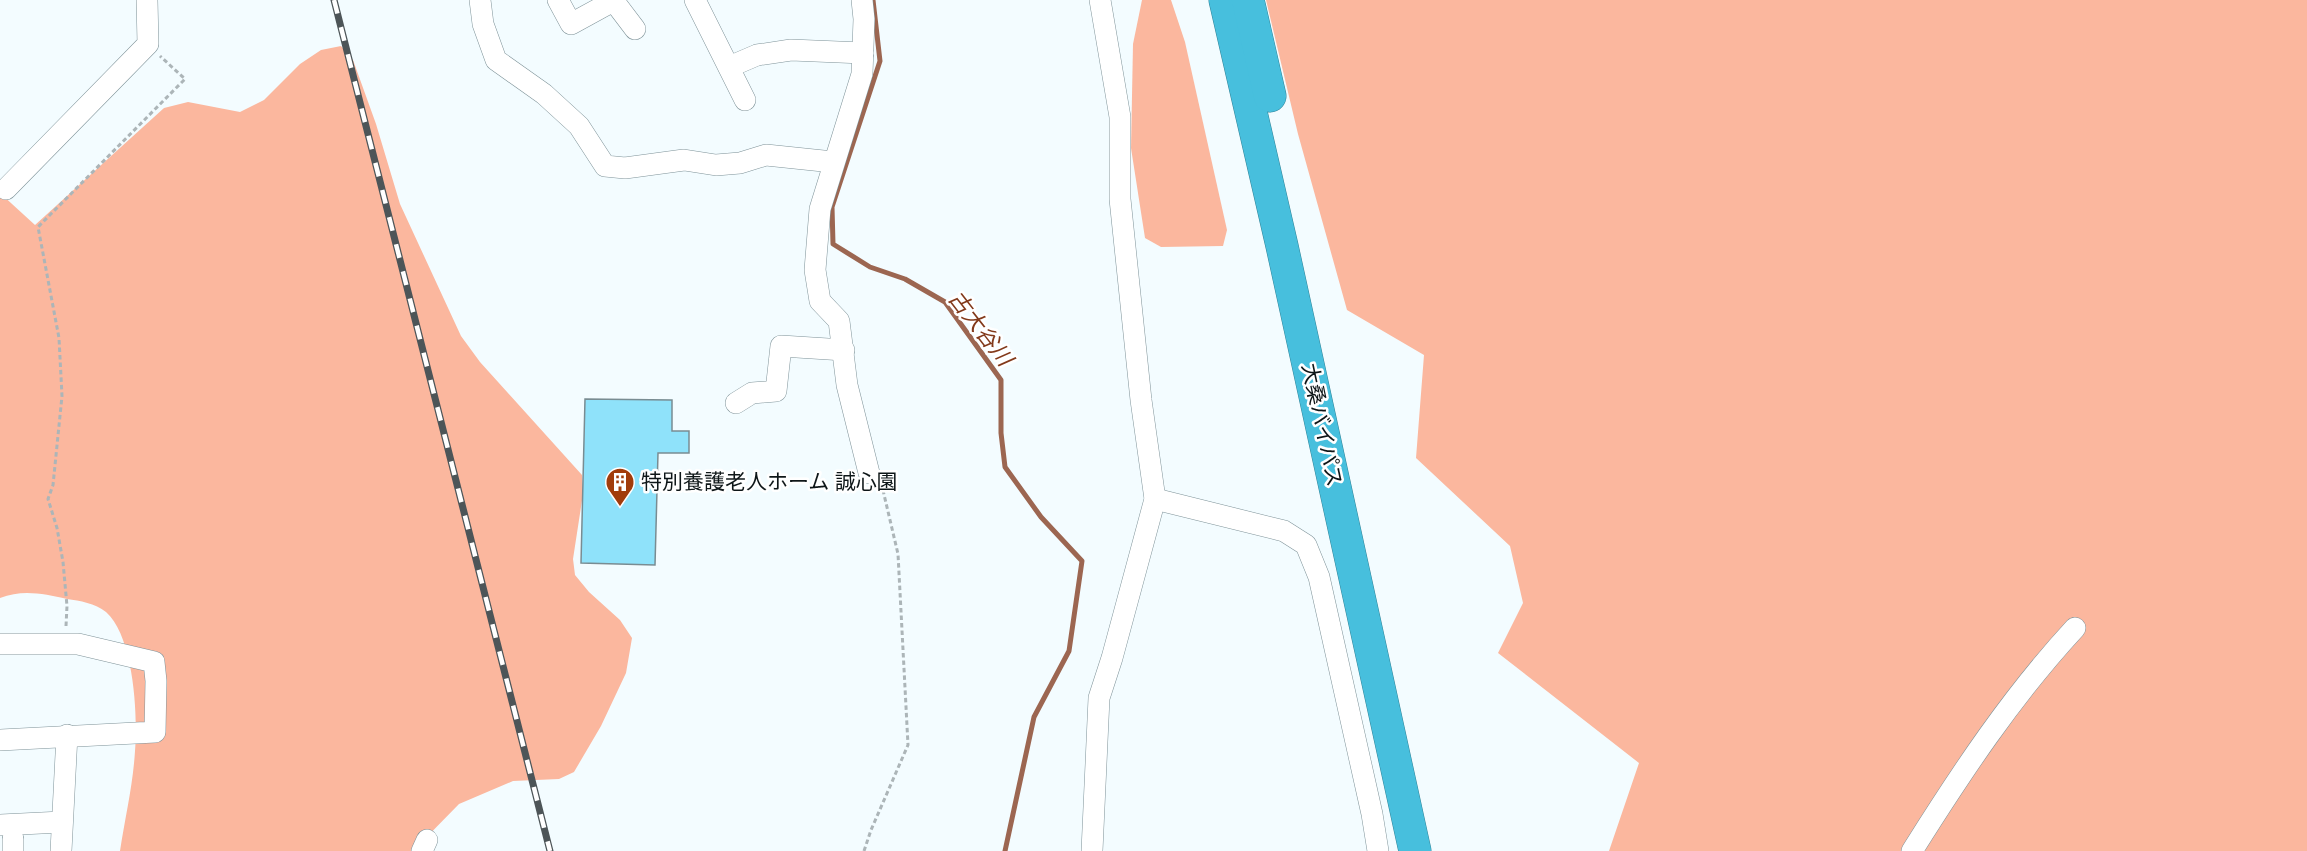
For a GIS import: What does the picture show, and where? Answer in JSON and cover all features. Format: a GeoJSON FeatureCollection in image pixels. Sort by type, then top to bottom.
{"type":"FeatureCollection","features":[{"type":"Feature","properties":{"kind":"highway","name":"大桑バイパス"},"geometry":{"type":"LineString","coordinates":[[1225,0],[1268,134],[1437,851]]}},
{"type":"Feature","properties":{"kind":"highway","name":"大桑バイパス"},"geometry":{"type":"LineString","coordinates":[[1248,0],[1268,134],[1415,851]]}},
{"type":"Feature","properties":{"kind":"street"},"geometry":{"type":"LineString","coordinates":[[6,189],[148,44],[147,0]]}},
{"type":"Feature","properties":{"kind":"street"},"geometry":{"type":"LineString","coordinates":[[480,0],[483,24],[496,60],[544,94],[579,126],[605,166],[625,168],[684,160],[716,165],[740,163],[766,155],[833,162]]}},
{"type":"Feature","properties":{"kind":"street"},"geometry":{"type":"LineString","coordinates":[[558,0],[571,24],[613,0],[635,29]]}},
{"type":"Feature","properties":{"kind":"street"},"geometry":{"type":"LineString","coordinates":[[695,0],[745,100]]}},
{"type":"Feature","properties":{"kind":"street"},"geometry":{"type":"LineString","coordinates":[[862,0],[864,19],[861,74],[820,209],[815,270],[820,301],[839,321],[847,385],[869,473]]}},
{"type":"Feature","properties":{"kind":"street"},"geometry":{"type":"LineString","coordinates":[[1092,851],[1099,698],[1155,500],[1141,400],[1120,199],[1120,117],[1100,0]]}},
{"type":"Feature","properties":{"kind":"street"},"geometry":{"type":"LineString","coordinates":[[729,66],[757,55],[791,50],[863,53]]}},
{"type":"Feature","properties":{"kind":"street"},"geometry":{"type":"LineString","coordinates":[[736,403],[752,393],[776,391],[781,346],[844,350]]}},
{"type":"Feature","properties":{"kind":"street"},"geometry":{"type":"LineString","coordinates":[[1155,500],[1284,531],[1306,545],[1319,577],[1372,814],[1378,851]]}},
{"type":"Feature","properties":{"kind":"street"},"geometry":{"type":"LineString","coordinates":[[1912,851],[1950,791],[2017,695],[2075,628]]}},
{"type":"Feature","properties":{"kind":"street"},"geometry":{"type":"LineString","coordinates":[[0,644],[78,644],[154,662],[156,681],[155,732],[0,740]]}},
{"type":"Feature","properties":{"kind":"street"},"geometry":{"type":"LineString","coordinates":[[61,851],[67,735]]}},
{"type":"Feature","properties":{"kind":"street"},"geometry":{"type":"LineString","coordinates":[[9,838],[62,822]]}},
{"type":"Feature","properties":{"kind":"path"},"geometry":{"type":"LineString","coordinates":[[66,630],[67,606],[63,562],[57,528],[48,499],[53,484],[62,396],[59,338],[38,227],[185,79],[148,44]]}},
{"type":"Feature","properties":{"kind":"path"},"geometry":{"type":"LineString","coordinates":[[864,851],[870,831],[908,745],[898,554],[883,486],[869,473]]}},
{"type":"Feature","properties":{"kind":"shaded area"},"geometry":{"type":"Polygon","coordinates":[[[1142,0],[1171,0],[1185,42],[1227,230],[1223,246],[1161,247],[1145,238],[1131,148],[1133,44],[1142,0]]]}},
{"type":"Feature","properties":{"kind":"shaded area"},"geometry":{"type":"Polygon","coordinates":[[[1266,0],[2307,0],[2307,851],[1609,851],[1639,763],[1498,653],[1523,603],[1510,546],[1416,458],[1424,355],[1347,310],[1298,134],[1266,0]]]}},
{"type":"Feature","properties":{"kind":"shaded area"},"geometry":{"type":"Polygon","coordinates":[[[341,46],[353,60],[376,124],[400,204],[461,336],[480,362],[582,475],[583,494],[573,559],[575,575],[589,592],[620,620],[632,638],[626,673],[601,726],[574,772],[559,779],[513,781],[459,804],[413,851],[120,851],[133,776],[136,736],[135,698],[123,639],[106,612],[92,604],[34,593],[0,598],[0,193],[35,225],[164,108],[188,102],[240,112],[264,100],[300,64],[321,50],[341,46]]]}},
{"type":"Feature","properties":{"kind":"building","name":"特別養護老人ホーム 誠心園"},"geometry":{"type":"Polygon","coordinates":[[[585,399],[672,400],[672,431],[689,431],[689,453],[658,453],[655,565],[581,563],[585,399]]]}},
{"type":"Feature","properties":{"kind":"waterway","name":"古大谷川"},"geometry":{"type":"LineString","coordinates":[[873,0],[880,61],[832,207],[833,244],[870,267],[905,279],[945,302],[1001,380],[1001,433],[1005,467],[1041,517],[1082,561],[1069,651],[1034,717],[1005,851]]}},
{"type":"Feature","properties":{"kind":"railway"},"geometry":{"type":"LineString","coordinates":[[334,0],[550,851]]}},
{"type":"Feature","properties":{"kind":"place","name":"特別養護老人ホーム 誠心園"},"geometry":{"type":"Point","coordinates":[620,508]}}]}
